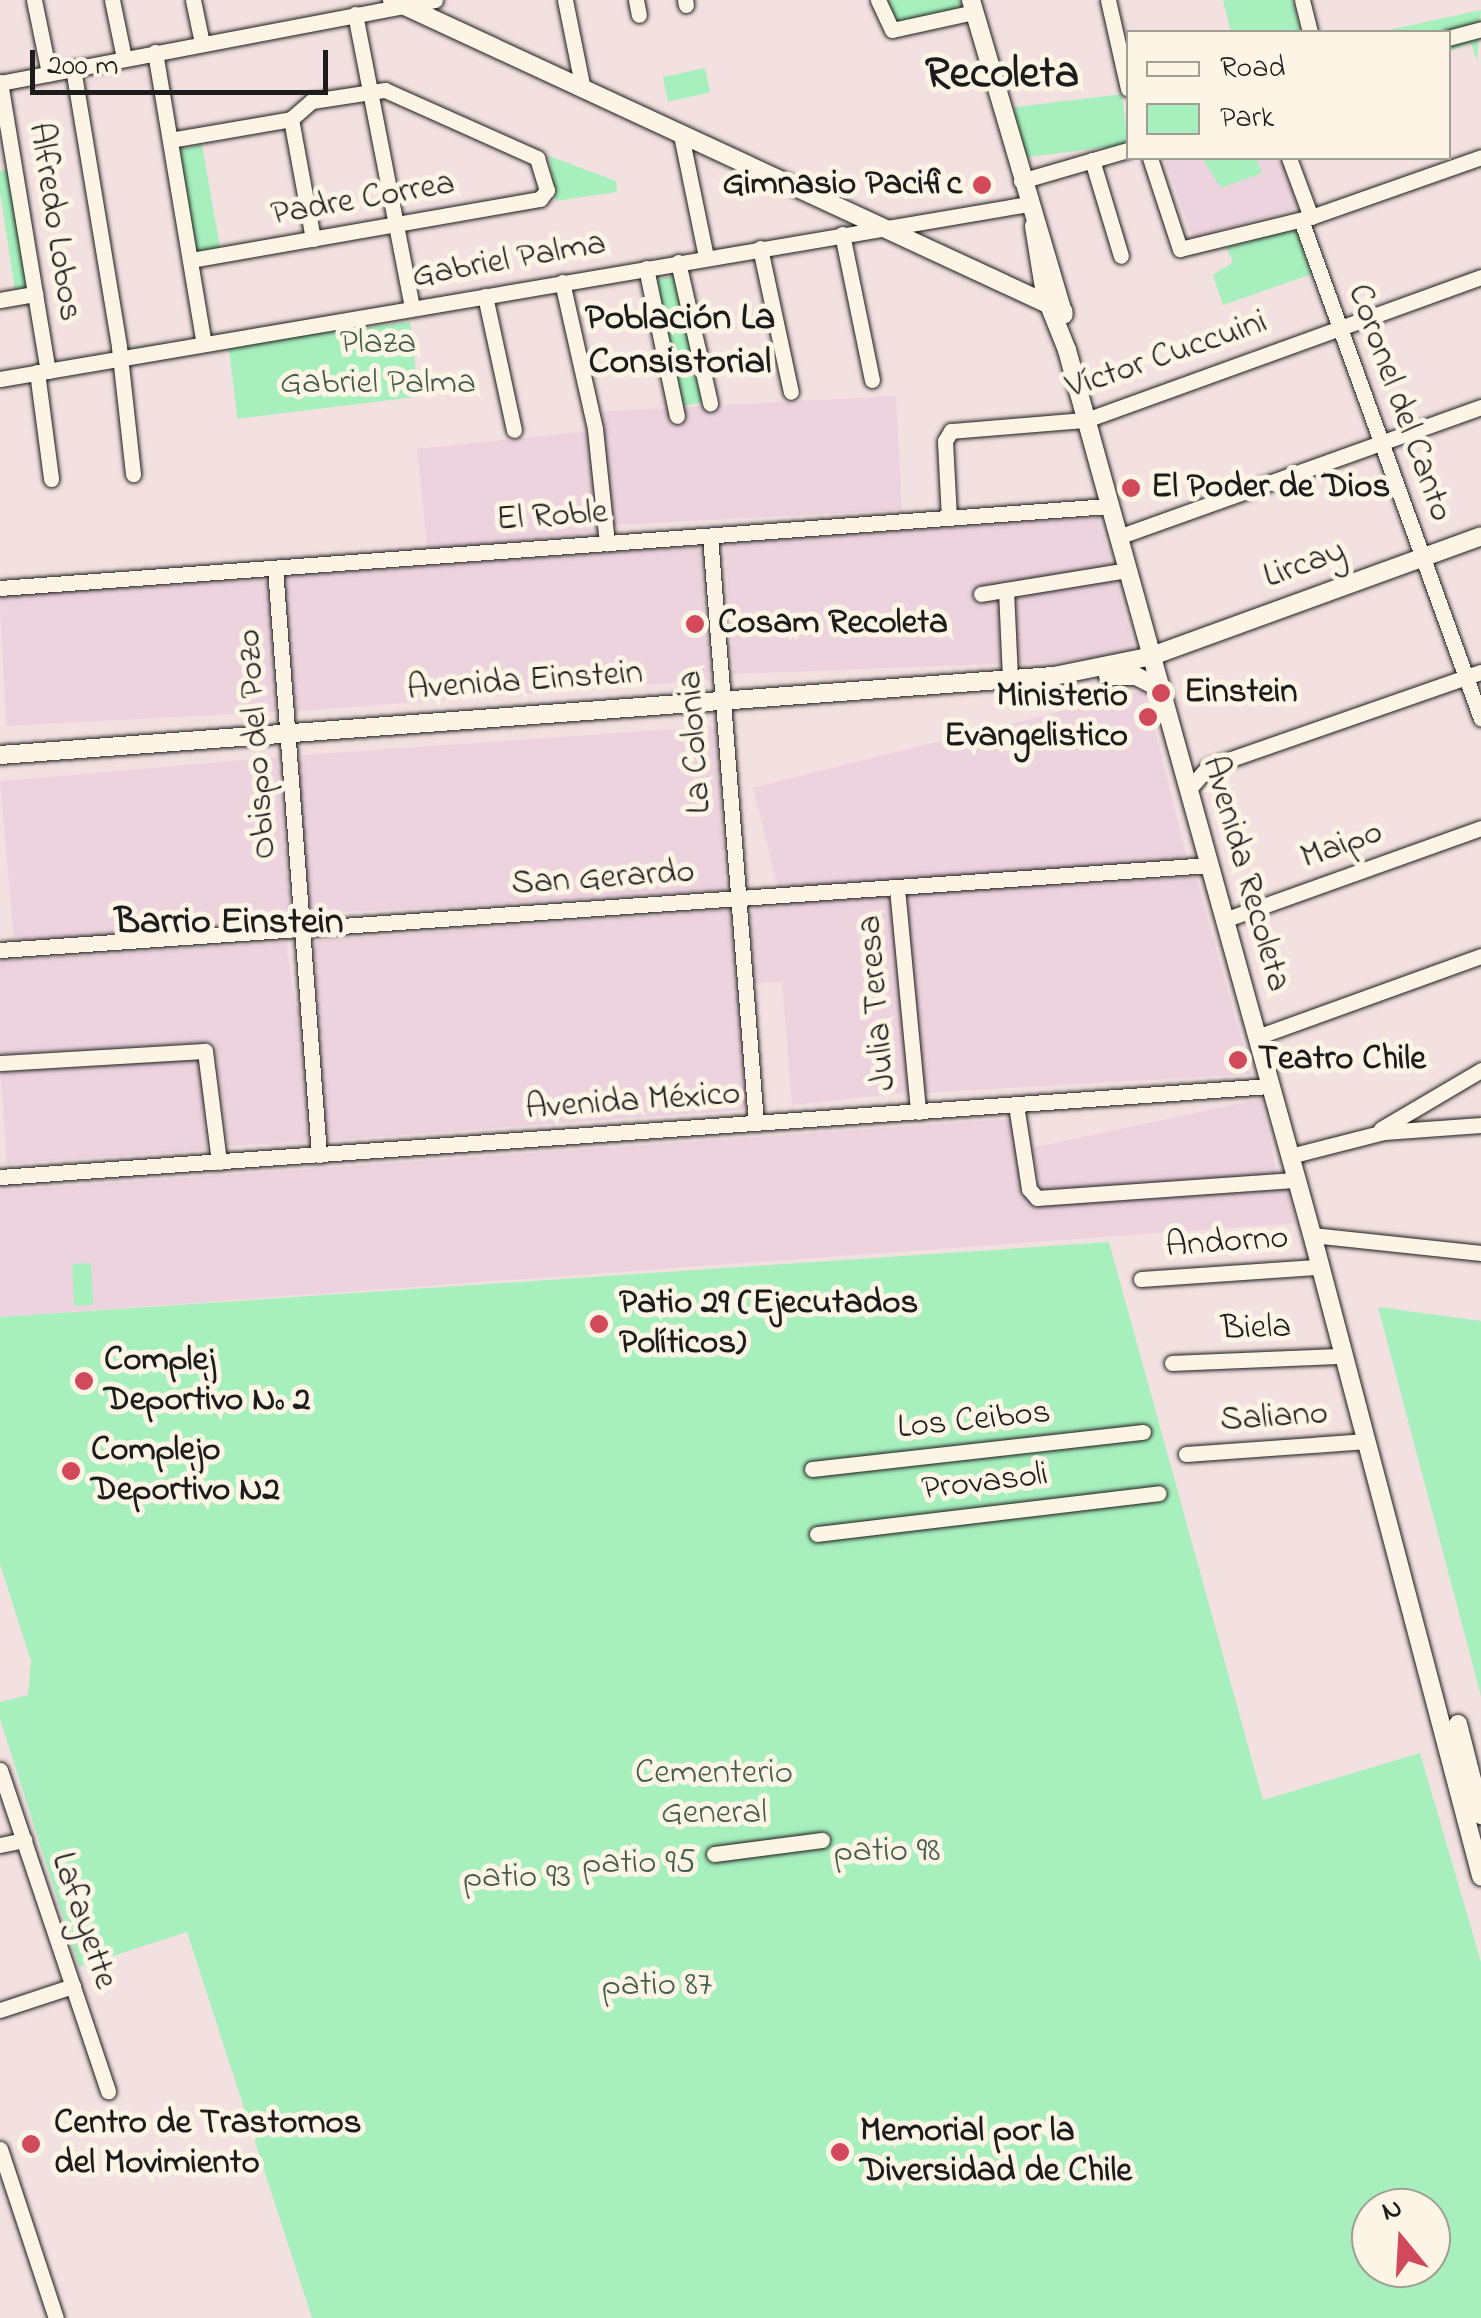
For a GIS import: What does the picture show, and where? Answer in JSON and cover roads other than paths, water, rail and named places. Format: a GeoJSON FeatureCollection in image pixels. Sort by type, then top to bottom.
{"type":"FeatureCollection","features":[{"type":"Feature","properties":{"kind":"main road"},"geometry":{"type":"LineString","coordinates":[[398,3],[1056,307]]}},
{"type":"Feature","properties":{"kind":"main road","name":"Avenida Recoleta"},"geometry":{"type":"LineString","coordinates":[[972,6],[1296,1180],[1353,1354],[1481,1815]]}},
{"type":"Feature","properties":{"kind":"main road","name":"Lircay"},"geometry":{"type":"LineString","coordinates":[[1152,656],[1481,536]]}},
{"type":"Feature","properties":{"kind":"main road","name":"Avenida Einstein"},"geometry":{"type":"LineString","coordinates":[[1054,676],[1152,656]]}},
{"type":"Feature","properties":{"kind":"main road","name":"Avenida Einstein"},"geometry":{"type":"LineString","coordinates":[[0,755],[1010,679],[1108,676],[1152,656]]}},
{"type":"Feature","properties":{"kind":"main road"},"geometry":{"type":"LineString","coordinates":[[1108,676],[1136,676],[1160,688]]}},
{"type":"Feature","properties":{"kind":"main road","name":"Avenida Recoleta"},"geometry":{"type":"LineString","coordinates":[[1313,1239],[1316,1267],[1367,1442],[1481,1876]]}},
{"type":"Feature","properties":{"kind":"street"},"geometry":{"type":"LineString","coordinates":[[34,0],[48,73]]}},
{"type":"Feature","properties":{"kind":"street"},"geometry":{"type":"LineString","coordinates":[[112,0],[124,58]]}},
{"type":"Feature","properties":{"kind":"street"},"geometry":{"type":"LineString","coordinates":[[194,0],[202,43]]}},
{"type":"Feature","properties":{"kind":"street"},"geometry":{"type":"LineString","coordinates":[[0,82],[398,3],[436,0]]}},
{"type":"Feature","properties":{"kind":"street"},"geometry":{"type":"LineString","coordinates":[[565,0],[583,89]]}},
{"type":"Feature","properties":{"kind":"street"},"geometry":{"type":"LineString","coordinates":[[878,0],[886,26],[898,30],[972,6]]}},
{"type":"Feature","properties":{"kind":"street"},"geometry":{"type":"LineString","coordinates":[[1108,0],[1126,80]]}},
{"type":"Feature","properties":{"kind":"street"},"geometry":{"type":"LineString","coordinates":[[1302,0],[1310,30]]}},
{"type":"Feature","properties":{"kind":"street"},"geometry":{"type":"LineString","coordinates":[[355,14],[412,308]]}},
{"type":"Feature","properties":{"kind":"street"},"geometry":{"type":"LineString","coordinates":[[1451,37],[1481,29]]}},
{"type":"Feature","properties":{"kind":"street"},"geometry":{"type":"LineString","coordinates":[[155,52],[204,344]]}},
{"type":"Feature","properties":{"kind":"street"},"geometry":{"type":"LineString","coordinates":[[73,68],[133,474]]}},
{"type":"Feature","properties":{"kind":"street","name":"Alfredo Lobos"},"geometry":{"type":"LineString","coordinates":[[0,82],[6,160],[35,294],[51,480]]}},
{"type":"Feature","properties":{"kind":"street"},"geometry":{"type":"LineString","coordinates":[[170,140],[291,118],[307,102],[370,90]]}},
{"type":"Feature","properties":{"kind":"street","name":"Padre Correa"},"geometry":{"type":"LineString","coordinates":[[190,260],[546,196],[537,158],[390,92],[370,90]]}},
{"type":"Feature","properties":{"kind":"street"},"geometry":{"type":"LineString","coordinates":[[291,118],[313,239]]}},
{"type":"Feature","properties":{"kind":"street"},"geometry":{"type":"LineString","coordinates":[[681,135],[706,258]]}},
{"type":"Feature","properties":{"kind":"street"},"geometry":{"type":"LineString","coordinates":[[1021,182],[1126,151]]}},
{"type":"Feature","properties":{"kind":"street"},"geometry":{"type":"LineString","coordinates":[[1151,160],[1180,250],[1306,218],[1481,156]]}},
{"type":"Feature","properties":{"kind":"street"},"geometry":{"type":"LineString","coordinates":[[1092,160],[1121,256]]}},
{"type":"Feature","properties":{"kind":"street","name":"Coronel del Canto"},"geometry":{"type":"LineString","coordinates":[[1290,160],[1339,328],[1470,673],[1481,720]]}},
{"type":"Feature","properties":{"kind":"street","name":"Gabriel Palma"},"geometry":{"type":"LineString","coordinates":[[0,379],[1028,204]]}},
{"type":"Feature","properties":{"kind":"street"},"geometry":{"type":"LineString","coordinates":[[842,234],[872,380]]}},
{"type":"Feature","properties":{"kind":"street"},"geometry":{"type":"LineString","coordinates":[[760,248],[791,392]]}},
{"type":"Feature","properties":{"kind":"street"},"geometry":{"type":"LineString","coordinates":[[678,262],[710,403]]}},
{"type":"Feature","properties":{"kind":"street"},"geometry":{"type":"LineString","coordinates":[[646,268],[676,416]]}},
{"type":"Feature","properties":{"kind":"street","name":"Víctor Cuccuini"},"geometry":{"type":"LineString","coordinates":[[949,518],[949,432],[1086,420],[1481,277]]}},
{"type":"Feature","properties":{"kind":"street"},"geometry":{"type":"LineString","coordinates":[[562,282],[595,429],[607,543]]}},
{"type":"Feature","properties":{"kind":"street"},"geometry":{"type":"LineString","coordinates":[[0,300],[35,294]]}},
{"type":"Feature","properties":{"kind":"street"},"geometry":{"type":"LineString","coordinates":[[484,296],[514,430]]}},
{"type":"Feature","properties":{"kind":"street"},"geometry":{"type":"LineString","coordinates":[[1118,537],[1481,407]]}},
{"type":"Feature","properties":{"kind":"street","name":"El Roble"},"geometry":{"type":"LineString","coordinates":[[0,588],[1109,506]]}},
{"type":"Feature","properties":{"kind":"street","name":"La Colonia"},"geometry":{"type":"LineString","coordinates":[[710,536],[756,1123]]}},
{"type":"Feature","properties":{"kind":"street","name":"Obispo del Pozo"},"geometry":{"type":"LineString","coordinates":[[275,568],[318,1154]]}},
{"type":"Feature","properties":{"kind":"street"},"geometry":{"type":"LineString","coordinates":[[980,594],[1127,570]]}},
{"type":"Feature","properties":{"kind":"street"},"geometry":{"type":"LineString","coordinates":[[1006,590],[1010,679]]}},
{"type":"Feature","properties":{"kind":"street"},"geometry":{"type":"LineString","coordinates":[[1188,790],[1208,767],[1470,673],[1481,662]]}},
{"type":"Feature","properties":{"kind":"street"},"geometry":{"type":"LineString","coordinates":[[1180,760],[1208,767]]}},
{"type":"Feature","properties":{"kind":"street","name":"Maipo"},"geometry":{"type":"LineString","coordinates":[[1224,920],[1481,828]]}},
{"type":"Feature","properties":{"kind":"street","name":"San Gerardo"},"geometry":{"type":"LineString","coordinates":[[0,950],[1209,865]]}},
{"type":"Feature","properties":{"kind":"street","name":"Julia Teresa"},"geometry":{"type":"LineString","coordinates":[[896,888],[918,1112]]}},
{"type":"Feature","properties":{"kind":"street"},"geometry":{"type":"LineString","coordinates":[[1257,1037],[1481,956]]}},
{"type":"Feature","properties":{"kind":"street"},"geometry":{"type":"LineString","coordinates":[[0,1062],[205,1051],[219,1162]]}},
{"type":"Feature","properties":{"kind":"street"},"geometry":{"type":"LineString","coordinates":[[1371,1135],[1481,1070]]}},
{"type":"Feature","properties":{"kind":"street","name":"Avenida México"},"geometry":{"type":"LineString","coordinates":[[0,1176],[1270,1086]]}},
{"type":"Feature","properties":{"kind":"street"},"geometry":{"type":"LineString","coordinates":[[1016,1105],[1029,1189],[1038,1198],[1296,1180]]}},
{"type":"Feature","properties":{"kind":"street"},"geometry":{"type":"LineString","coordinates":[[1414,1110],[1419,1129]]}},
{"type":"Feature","properties":{"kind":"street"},"geometry":{"type":"LineString","coordinates":[[1290,1156],[1371,1135],[1481,1125]]}},
{"type":"Feature","properties":{"kind":"street"},"geometry":{"type":"LineString","coordinates":[[1313,1239],[1481,1253]]}},
{"type":"Feature","properties":{"kind":"street","name":"Andorno"},"geometry":{"type":"LineString","coordinates":[[1142,1279],[1316,1267]]}},
{"type":"Feature","properties":{"kind":"street","name":"Biela"},"geometry":{"type":"LineString","coordinates":[[1172,1363],[1342,1356]]}},
{"type":"Feature","properties":{"kind":"street","name":"Los Ceibos"},"geometry":{"type":"LineString","coordinates":[[812,1469],[1143,1432]]}},
{"type":"Feature","properties":{"kind":"street","name":"Saliano"},"geometry":{"type":"LineString","coordinates":[[1186,1454],[1367,1442]]}},
{"type":"Feature","properties":{"kind":"street","name":"Provasoli"},"geometry":{"type":"LineString","coordinates":[[817,1534],[1159,1494]]}},
{"type":"Feature","properties":{"kind":"street","name":"Lafayette"},"geometry":{"type":"LineString","coordinates":[[0,1770],[108,2092]]}},
{"type":"Feature","properties":{"kind":"street"},"geometry":{"type":"LineString","coordinates":[[0,1845],[24,1840]]}},
{"type":"Feature","properties":{"kind":"street"},"geometry":{"type":"LineString","coordinates":[[714,1854],[822,1840]]}},
{"type":"Feature","properties":{"kind":"street"},"geometry":{"type":"LineString","coordinates":[[0,2010],[73,1986]]}},
{"type":"Feature","properties":{"kind":"street"},"geometry":{"type":"LineString","coordinates":[[0,2149],[4,2174],[56,2318]]}},
{"type":"Feature","properties":{"kind":"place","name":"Gimnasio Pacific"},"geometry":{"type":"Point","coordinates":[982,185]}},
{"type":"Feature","properties":{"kind":"place","name":"El Poder de Dios"},"geometry":{"type":"Point","coordinates":[1131,488]}},
{"type":"Feature","properties":{"kind":"place","name":"Cosam Recoleta"},"geometry":{"type":"Point","coordinates":[695,624]}},
{"type":"Feature","properties":{"kind":"place","name":"Einstein"},"geometry":{"type":"Point","coordinates":[1161,693]}},
{"type":"Feature","properties":{"kind":"place","name":"Ministerio Evangelistico"},"geometry":{"type":"Point","coordinates":[1148,717]}},
{"type":"Feature","properties":{"kind":"place","name":"Teatro Chile"},"geometry":{"type":"Point","coordinates":[1238,1060]}},
{"type":"Feature","properties":{"kind":"place","name":"Patio 29 (Ejecutados Políticos)"},"geometry":{"type":"Point","coordinates":[599,1324]}},
{"type":"Feature","properties":{"kind":"place","name":"Complej Deportivo Nº 2"},"geometry":{"type":"Point","coordinates":[84,1381]}},
{"type":"Feature","properties":{"kind":"place","name":"Complejo Deportivo N2"},"geometry":{"type":"Point","coordinates":[71,1471]}},
{"type":"Feature","properties":{"kind":"place","name":"Centro de Trastornos del Movimiento"},"geometry":{"type":"Point","coordinates":[31,2144]}},
{"type":"Feature","properties":{"kind":"place","name":"Memorial por la Diversidad de Chile"},"geometry":{"type":"Point","coordinates":[840,2152]}},
{"type":"Feature","properties":{"kind":"district","name":"Recoleta"},"geometry":{"type":"Point","coordinates":[1002,76]}},
{"type":"Feature","properties":{"kind":"district","name":"Población La Consistorial"},"geometry":{"type":"Point","coordinates":[680,342]}},
{"type":"Feature","properties":{"kind":"district","name":"Barrio Einstein"},"geometry":{"type":"Point","coordinates":[229,924]}},
{"type":"Feature","properties":{"kind":"park label","name":"Plaza Gabriel Palma"},"geometry":{"type":"Point","coordinates":[378,364]}},
{"type":"Feature","properties":{"kind":"park label","name":"Cementerio General"},"geometry":{"type":"Point","coordinates":[714,1794]}},
{"type":"Feature","properties":{"kind":"park label","name":"patio 98"},"geometry":{"type":"Point","coordinates":[887,1852]}},
{"type":"Feature","properties":{"kind":"park label","name":"patio 95"},"geometry":{"type":"Point","coordinates":[639,1864]}},
{"type":"Feature","properties":{"kind":"park label","name":"patio 93"},"geometry":{"type":"Point","coordinates":[517,1878]}},
{"type":"Feature","properties":{"kind":"park label","name":"patio 87"},"geometry":{"type":"Point","coordinates":[657,1986]}}]}
